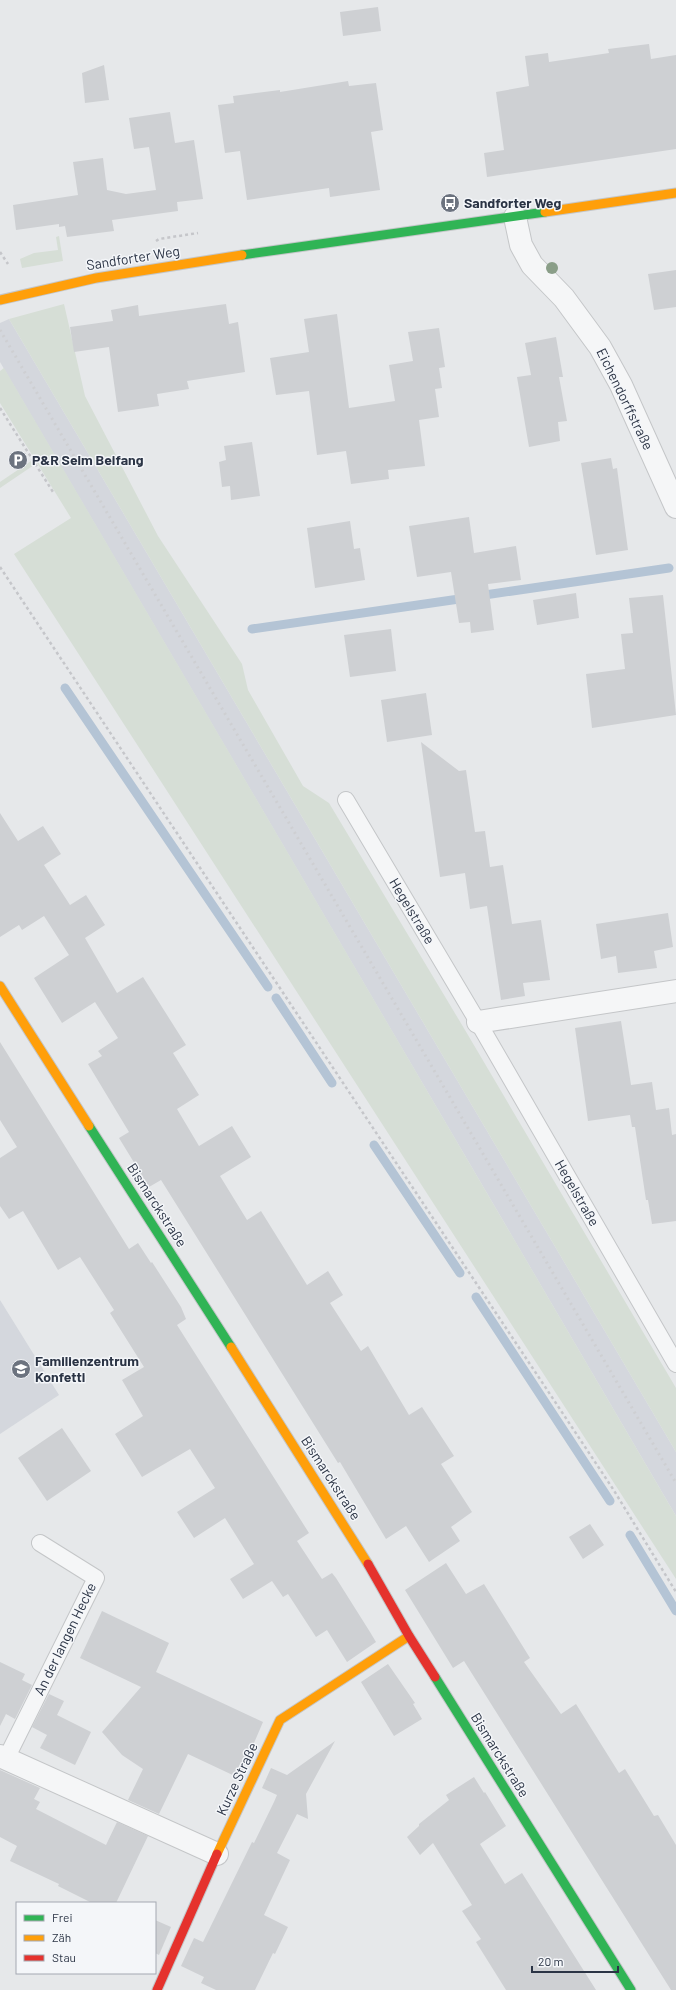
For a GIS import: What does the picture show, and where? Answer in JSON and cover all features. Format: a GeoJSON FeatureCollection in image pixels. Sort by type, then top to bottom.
{"type":"FeatureCollection","features":[{"type":"Feature","properties":{"kind":"street","name":"Sandforter Weg"},"geometry":{"type":"LineString","coordinates":[[0,300],[36,289],[108,275],[430,227],[515,217],[676,193]]}},
{"type":"Feature","properties":{"kind":"street","name":"Eichendorffstraße"},"geometry":{"type":"LineString","coordinates":[[515,217],[521,245],[532,265],[564,298],[600,347],[621,385],[676,507]]}},
{"type":"Feature","properties":{"kind":"street","name":"Bismarckstraße"},"geometry":{"type":"LineString","coordinates":[[0,986],[356,1542],[409,1636],[631,1990]]}},
{"type":"Feature","properties":{"kind":"street"},"geometry":{"type":"LineString","coordinates":[[478,1022],[676,991]]}},
{"type":"Feature","properties":{"kind":"street","name":"Kurze Straße"},"geometry":{"type":"LineString","coordinates":[[157,1990],[217,1854],[280,1720],[409,1636]]}},
{"type":"Feature","properties":{"kind":"street","name":"An der langen Hecke"},"geometry":{"type":"LineString","coordinates":[[3,1757],[217,1854]]}},
{"type":"Feature","properties":{"kind":"lane","name":"Hegelstraße"},"geometry":{"type":"LineString","coordinates":[[346,800],[478,1022],[676,1364]]}},
{"type":"Feature","properties":{"kind":"lane","name":"An der langen Hecke"},"geometry":{"type":"LineString","coordinates":[[3,1757],[96,1578],[40,1543]]}},
{"type":"Feature","properties":{"kind":"path"},"geometry":{"type":"LineString","coordinates":[[0,252],[8,264]]}},
{"type":"Feature","properties":{"kind":"path"},"geometry":{"type":"LineString","coordinates":[[0,408],[52,492]]}},
{"type":"Feature","properties":{"kind":"path"},"geometry":{"type":"LineString","coordinates":[[0,567],[613,1489],[676,1592]]}},
{"type":"Feature","properties":{"kind":"shaded area"},"geometry":{"type":"Polygon","coordinates":[[[59,236],[63,261],[22,268],[20,259],[34,253],[58,250],[56,237],[59,236]]]}},
{"type":"Feature","properties":{"kind":"shaded area"},"geometry":{"type":"Polygon","coordinates":[[[64,304],[85,396],[158,536],[242,664],[248,690],[303,786],[329,803],[676,1388],[676,1452],[9,319],[64,304]]]}},
{"type":"Feature","properties":{"kind":"shaded area"},"geometry":{"type":"Polygon","coordinates":[[[9,319],[676,1452],[676,1516],[0,362],[0,323],[9,319]]]}},
{"type":"Feature","properties":{"kind":"shaded area"},"geometry":{"type":"Polygon","coordinates":[[[4,368],[676,1516],[676,1579],[14,554],[71,518],[0,403],[0,371],[4,368]]]}},
{"type":"Feature","properties":{"kind":"shaded area"},"geometry":{"type":"Polygon","coordinates":[[[31,461],[34,465],[0,488],[0,482],[31,461]]]}},
{"type":"Feature","properties":{"kind":"shaded area","name":"Familienzentrum Konfetti"},"geometry":{"type":"Polygon","coordinates":[[[0,1300],[59,1395],[0,1434],[0,1300]]]}},
{"type":"Feature","properties":{"kind":"building"},"geometry":{"type":"Polygon","coordinates":[[[378,7],[381,31],[343,36],[340,12],[378,7]]]}},
{"type":"Feature","properties":{"kind":"building"},"geometry":{"type":"Polygon","coordinates":[[[649,44],[651,59],[676,55],[676,149],[487,177],[484,153],[504,150],[496,92],[529,86],[525,56],[548,53],[549,62],[609,53],[608,49],[649,44]]]}},
{"type":"Feature","properties":{"kind":"building"},"geometry":{"type":"Polygon","coordinates":[[[104,65],[109,100],[85,103],[82,73],[104,65]]]}},
{"type":"Feature","properties":{"kind":"building"},"geometry":{"type":"Polygon","coordinates":[[[348,81],[349,86],[376,83],[383,130],[371,132],[380,190],[330,197],[329,188],[247,200],[240,151],[225,153],[218,105],[234,103],[233,96],[280,90],[280,92],[348,81]]]}},
{"type":"Feature","properties":{"kind":"building"},"geometry":{"type":"Polygon","coordinates":[[[170,112],[175,143],[194,140],[203,199],[177,202],[178,211],[112,220],[114,231],[67,237],[65,226],[59,227],[59,224],[16,230],[13,205],[78,195],[73,162],[103,158],[107,190],[126,194],[156,190],[149,147],[134,149],[129,118],[170,112]]]}},
{"type":"Feature","properties":{"kind":"building"},"geometry":{"type":"Polygon","coordinates":[[[676,270],[676,307],[654,310],[648,274],[676,270]]]}},
{"type":"Feature","properties":{"kind":"building"},"geometry":{"type":"Polygon","coordinates":[[[226,304],[229,324],[238,322],[245,372],[187,381],[189,389],[157,394],[159,406],[118,412],[109,347],[74,352],[70,327],[113,321],[111,310],[138,305],[139,316],[226,304]]]}},
{"type":"Feature","properties":{"kind":"building"},"geometry":{"type":"Polygon","coordinates":[[[337,314],[349,408],[395,401],[389,365],[413,361],[408,332],[439,328],[445,367],[439,368],[442,388],[435,389],[439,417],[419,420],[425,466],[388,470],[389,479],[351,484],[346,451],[317,455],[309,391],[276,395],[270,358],[309,352],[304,319],[337,314]]]}},
{"type":"Feature","properties":{"kind":"building"},"geometry":{"type":"Polygon","coordinates":[[[556,337],[563,377],[559,377],[567,421],[558,422],[560,441],[529,447],[517,377],[531,375],[525,343],[556,337]]]}},
{"type":"Feature","properties":{"kind":"building"},"geometry":{"type":"Polygon","coordinates":[[[252,442],[260,496],[231,500],[230,486],[222,487],[219,462],[226,460],[224,446],[252,442]]]}},
{"type":"Feature","properties":{"kind":"building"},"geometry":{"type":"Polygon","coordinates":[[[611,458],[613,469],[617,468],[628,550],[596,555],[581,463],[611,458]]]}},
{"type":"Feature","properties":{"kind":"building"},"geometry":{"type":"Polygon","coordinates":[[[469,517],[474,553],[516,546],[521,580],[488,584],[494,630],[471,633],[470,622],[459,623],[451,572],[417,577],[409,526],[469,517]]]}},
{"type":"Feature","properties":{"kind":"building"},"geometry":{"type":"Polygon","coordinates":[[[350,521],[354,549],[360,548],[365,580],[315,588],[307,528],[350,521]]]}},
{"type":"Feature","properties":{"kind":"building"},"geometry":{"type":"Polygon","coordinates":[[[576,593],[579,618],[537,625],[533,600],[576,593]]]}},
{"type":"Feature","properties":{"kind":"building"},"geometry":{"type":"Polygon","coordinates":[[[663,595],[676,715],[592,728],[586,674],[625,669],[621,634],[633,633],[629,598],[663,595]]]}},
{"type":"Feature","properties":{"kind":"building"},"geometry":{"type":"Polygon","coordinates":[[[391,629],[396,671],[350,677],[344,635],[391,629]]]}},
{"type":"Feature","properties":{"kind":"building"},"geometry":{"type":"Polygon","coordinates":[[[426,693],[432,735],[387,742],[381,700],[426,693]]]}},
{"type":"Feature","properties":{"kind":"building"},"geometry":{"type":"Polygon","coordinates":[[[421,742],[459,771],[466,770],[475,832],[485,831],[490,867],[503,865],[512,924],[541,920],[550,980],[523,983],[525,996],[501,1000],[487,906],[470,909],[465,873],[440,877],[421,742]]]}},
{"type":"Feature","properties":{"kind":"building"},"geometry":{"type":"Polygon","coordinates":[[[0,813],[18,841],[43,826],[61,854],[44,865],[70,905],[86,895],[105,925],[85,938],[117,993],[143,977],[186,1045],[173,1053],[199,1095],[177,1109],[199,1146],[232,1126],[251,1157],[220,1176],[247,1220],[261,1211],[307,1285],[328,1271],[343,1295],[330,1303],[361,1351],[368,1346],[409,1415],[422,1407],[454,1456],[441,1464],[472,1512],[451,1527],[460,1541],[429,1562],[406,1526],[386,1539],[340,1462],[338,1463],[161,1180],[149,1187],[119,1138],[129,1132],[88,1064],[102,1056],[98,1051],[118,1038],[95,1002],[62,1023],[34,978],[69,955],[44,916],[22,930],[19,925],[0,937],[0,813]]]}},
{"type":"Feature","properties":{"kind":"building"},"geometry":{"type":"Polygon","coordinates":[[[668,913],[673,947],[654,951],[657,968],[618,973],[616,956],[601,959],[596,924],[668,913]]]}},
{"type":"Feature","properties":{"kind":"building"},"geometry":{"type":"Polygon","coordinates":[[[621,1021],[631,1085],[652,1082],[656,1110],[669,1108],[672,1135],[676,1134],[676,1221],[652,1224],[648,1200],[646,1200],[635,1127],[632,1127],[630,1115],[588,1121],[575,1028],[621,1021]]]}},
{"type":"Feature","properties":{"kind":"building"},"geometry":{"type":"Polygon","coordinates":[[[0,1042],[129,1249],[138,1243],[181,1307],[186,1319],[177,1325],[309,1533],[297,1541],[322,1579],[332,1573],[336,1578],[376,1642],[347,1662],[327,1630],[316,1637],[288,1594],[283,1597],[272,1581],[243,1599],[230,1579],[254,1564],[225,1518],[194,1538],[177,1512],[215,1488],[190,1449],[142,1477],[115,1434],[143,1416],[122,1380],[144,1367],[110,1313],[114,1310],[80,1257],[58,1270],[23,1211],[9,1219],[0,1206],[0,1158],[17,1147],[0,1120],[0,1042]]]}},
{"type":"Feature","properties":{"kind":"building"},"geometry":{"type":"Polygon","coordinates":[[[62,1428],[91,1471],[47,1501],[18,1458],[62,1428]]]}},
{"type":"Feature","properties":{"kind":"building"},"geometry":{"type":"Polygon","coordinates":[[[590,1524],[604,1545],[583,1559],[569,1537],[590,1524]]]}},
{"type":"Feature","properties":{"kind":"building"},"geometry":{"type":"Polygon","coordinates":[[[446,1563],[466,1594],[484,1584],[530,1658],[524,1662],[561,1714],[576,1704],[619,1773],[625,1769],[654,1816],[658,1815],[676,1845],[676,1990],[671,1990],[464,1661],[453,1668],[405,1590],[446,1563]]]}},
{"type":"Feature","properties":{"kind":"building"},"geometry":{"type":"Polygon","coordinates":[[[102,1611],[169,1643],[156,1672],[263,1722],[239,1778],[188,1754],[159,1814],[128,1800],[143,1769],[122,1755],[102,1732],[141,1687],[80,1658],[102,1611]]]}},
{"type":"Feature","properties":{"kind":"building"},"geometry":{"type":"Polygon","coordinates":[[[0,1662],[25,1674],[22,1680],[32,1685],[15,1719],[6,1714],[0,1726],[0,1662]]]}},
{"type":"Feature","properties":{"kind":"building"},"geometry":{"type":"Polygon","coordinates":[[[388,1664],[415,1703],[413,1704],[422,1719],[394,1736],[361,1682],[388,1664]]]}},
{"type":"Feature","properties":{"kind":"building"},"geometry":{"type":"Polygon","coordinates":[[[49,1694],[64,1701],[57,1715],[91,1732],[75,1765],[40,1748],[47,1735],[32,1727],[49,1694]]]}},
{"type":"Feature","properties":{"kind":"building"},"geometry":{"type":"Polygon","coordinates":[[[335,1741],[306,1794],[308,1819],[297,1814],[277,1853],[290,1860],[264,1915],[288,1927],[275,1954],[273,1953],[255,1990],[216,1990],[201,1983],[204,1977],[181,1966],[194,1938],[203,1942],[252,1842],[254,1843],[274,1802],[277,1795],[262,1788],[271,1768],[287,1775],[335,1741]]]}},
{"type":"Feature","properties":{"kind":"building"},"geometry":{"type":"Polygon","coordinates":[[[0,1770],[40,1788],[34,1799],[40,1802],[36,1809],[106,1845],[117,1822],[148,1836],[116,1902],[90,1902],[58,1886],[59,1884],[10,1861],[17,1846],[0,1837],[0,1770]]]}},
{"type":"Feature","properties":{"kind":"building"},"geometry":{"type":"Polygon","coordinates":[[[474,1777],[506,1826],[480,1844],[505,1884],[522,1873],[596,1990],[506,1990],[476,1942],[481,1939],[462,1911],[472,1905],[433,1843],[420,1855],[407,1837],[419,1826],[419,1824],[449,1800],[446,1795],[474,1777]]]}},
{"type":"Feature","properties":{"kind":"building"},"geometry":{"type":"Polygon","coordinates":[[[156,1920],[171,1927],[159,1955],[156,1954],[156,1920]]]}},
{"type":"Feature","properties":{"kind":"waterway"},"geometry":{"type":"LineString","coordinates":[[478,596],[669,568]]}},
{"type":"Feature","properties":{"kind":"waterway"},"geometry":{"type":"LineString","coordinates":[[252,629],[466,598]]}},
{"type":"Feature","properties":{"kind":"waterway"},"geometry":{"type":"LineString","coordinates":[[65,688],[268,987]]}},
{"type":"Feature","properties":{"kind":"waterway"},"geometry":{"type":"LineString","coordinates":[[276,998],[332,1083]]}},
{"type":"Feature","properties":{"kind":"waterway"},"geometry":{"type":"LineString","coordinates":[[374,1145],[460,1273]]}},
{"type":"Feature","properties":{"kind":"waterway"},"geometry":{"type":"LineString","coordinates":[[476,1297],[610,1501]]}},
{"type":"Feature","properties":{"kind":"waterway"},"geometry":{"type":"LineString","coordinates":[[630,1535],[676,1611]]}},
{"type":"Feature","properties":{"kind":"railway"},"geometry":{"type":"LineString","coordinates":[[0,330],[676,1483]]}},
{"type":"Feature","properties":{"kind":"traffic: fast"},"geometry":{"type":"LineString","coordinates":[[242,255],[545,212]]}},
{"type":"Feature","properties":{"kind":"traffic: fast"},"geometry":{"type":"LineString","coordinates":[[89,1126],[231,1347]]}},
{"type":"Feature","properties":{"kind":"traffic: fast"},"geometry":{"type":"LineString","coordinates":[[435,1677],[631,1990]]}},
{"type":"Feature","properties":{"kind":"traffic: slow"},"geometry":{"type":"LineString","coordinates":[[545,212],[676,193]]}},
{"type":"Feature","properties":{"kind":"traffic: slow"},"geometry":{"type":"LineString","coordinates":[[0,300],[96,278],[242,255]]}},
{"type":"Feature","properties":{"kind":"traffic: slow"},"geometry":{"type":"LineString","coordinates":[[0,986],[89,1126]]}},
{"type":"Feature","properties":{"kind":"traffic: slow"},"geometry":{"type":"LineString","coordinates":[[231,1347],[368,1564]]}},
{"type":"Feature","properties":{"kind":"traffic: slow"},"geometry":{"type":"LineString","coordinates":[[217,1854],[280,1720],[409,1636]]}},
{"type":"Feature","properties":{"kind":"traffic: jam"},"geometry":{"type":"LineString","coordinates":[[368,1564],[409,1636],[435,1677]]}},
{"type":"Feature","properties":{"kind":"traffic: jam"},"geometry":{"type":"LineString","coordinates":[[157,1990],[217,1854]]}},
{"type":"Feature","properties":{"kind":"place","name":"Sandforter Weg"},"geometry":{"type":"Point","coordinates":[450,203]}},
{"type":"Feature","properties":{"kind":"place","name":"P&R Selm Beifang"},"geometry":{"type":"Point","coordinates":[18,460]}},
{"type":"Feature","properties":{"kind":"place","name":"Familienzentrum Konfetti"},"geometry":{"type":"Point","coordinates":[21,1369]}}]}
